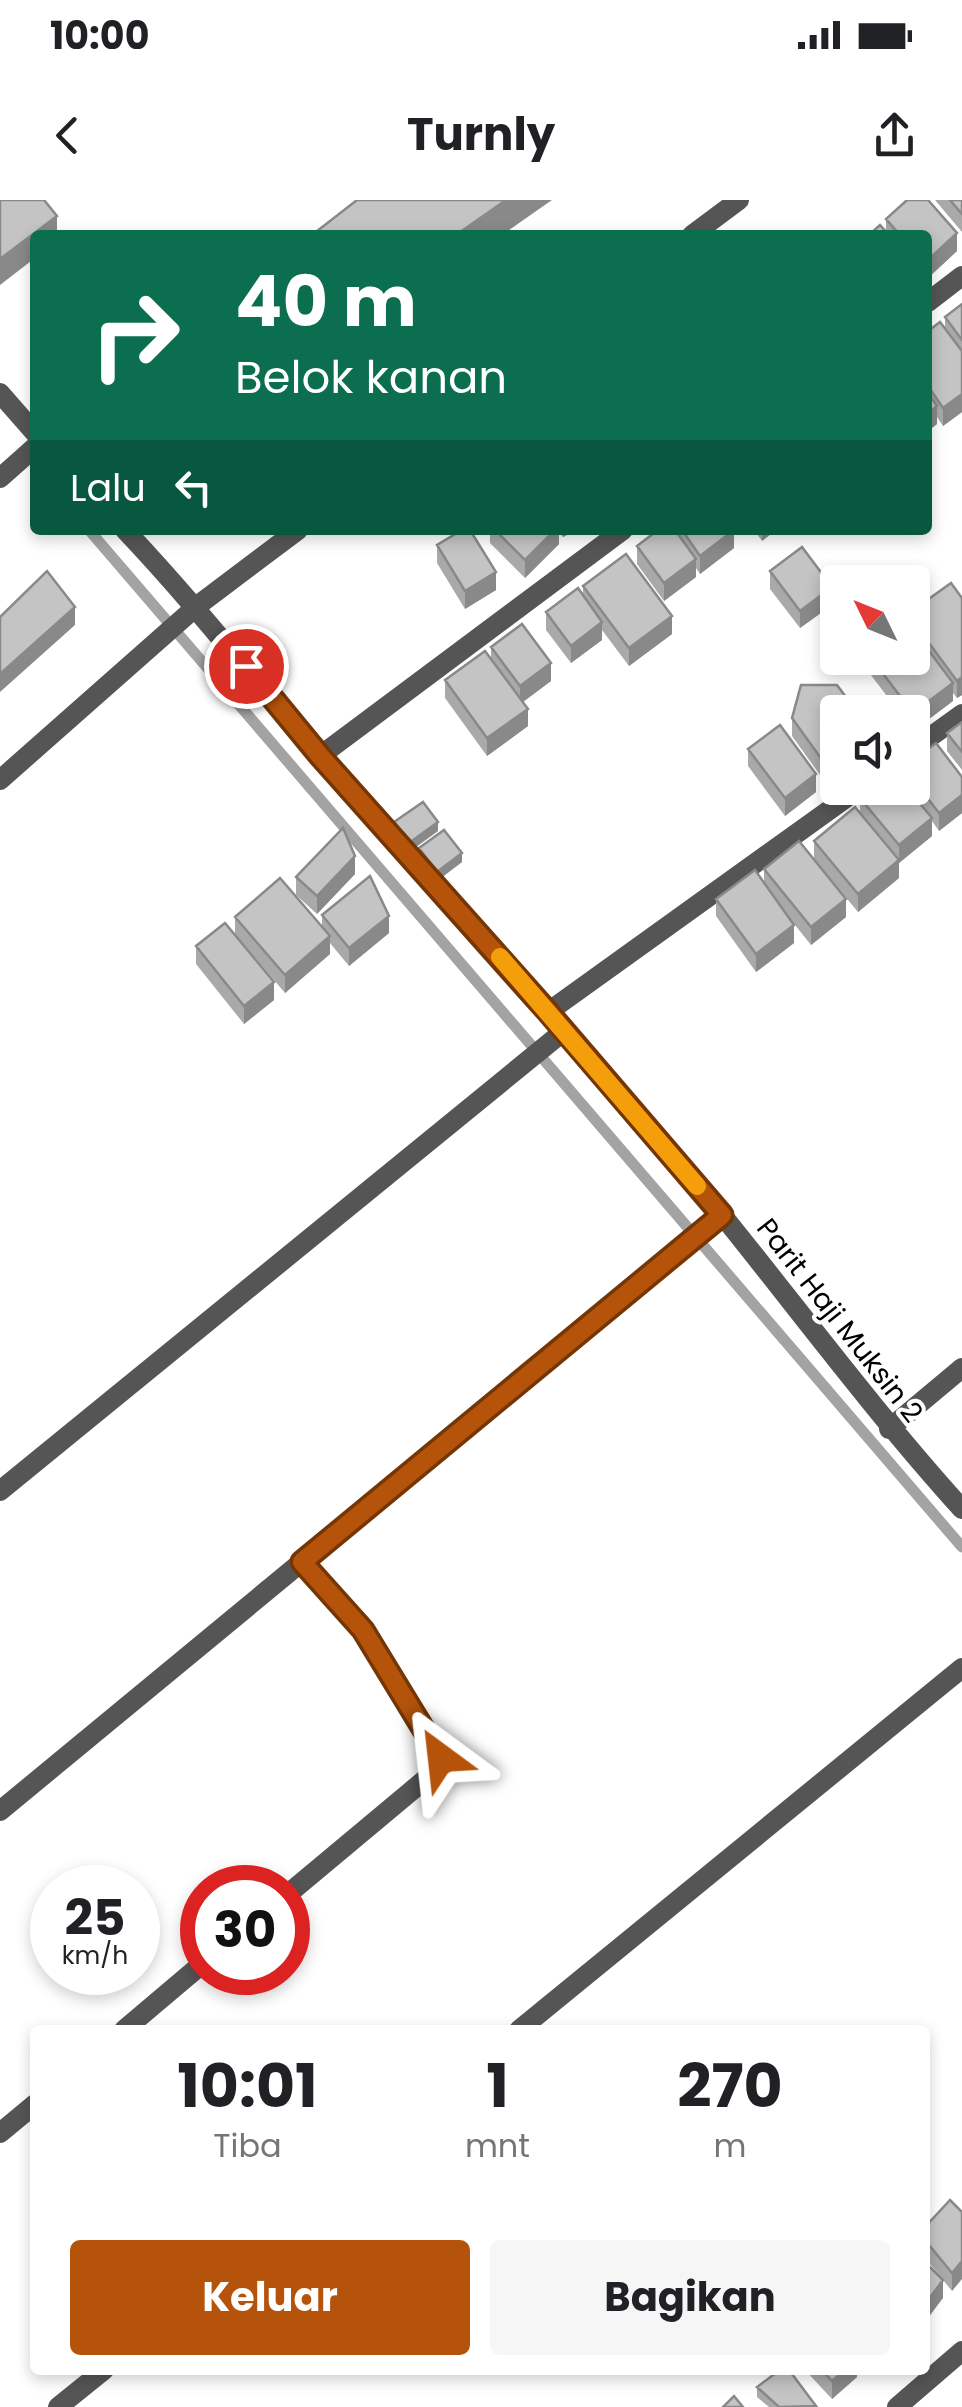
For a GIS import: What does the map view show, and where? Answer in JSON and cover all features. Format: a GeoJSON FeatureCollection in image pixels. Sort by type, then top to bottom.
{"type":"FeatureCollection","features":[{"type":"Feature","properties":{"kind":"street"},"geometry":{"type":"LineString","coordinates":[[699,230],[739,200]]}},
{"type":"Feature","properties":{"kind":"street"},"geometry":{"type":"LineString","coordinates":[[932,299],[962,276]]}},
{"type":"Feature","properties":{"kind":"street"},"geometry":{"type":"LineString","coordinates":[[0,393],[30,426]]}},
{"type":"Feature","properties":{"kind":"street"},"geometry":{"type":"LineString","coordinates":[[0,478],[30,451]]}},
{"type":"Feature","properties":{"kind":"street","name":"Parit Haji Muksin 2"},"geometry":{"type":"LineString","coordinates":[[131,535],[197,606],[320,756],[722,1215],[889,1429],[962,1510]]}},
{"type":"Feature","properties":{"kind":"street"},"geometry":{"type":"LineString","coordinates":[[0,780],[197,606],[291,535]]}},
{"type":"Feature","properties":{"kind":"street"},"geometry":{"type":"LineString","coordinates":[[320,756],[616,535]]}},
{"type":"Feature","properties":{"kind":"street"},"geometry":{"type":"LineString","coordinates":[[930,737],[962,714]]}},
{"type":"Feature","properties":{"kind":"street"},"geometry":{"type":"LineString","coordinates":[[548,1012],[836,805]]}},
{"type":"Feature","properties":{"kind":"street"},"geometry":{"type":"LineString","coordinates":[[0,1491],[564,1031]]}},
{"type":"Feature","properties":{"kind":"street"},"geometry":{"type":"LineString","coordinates":[[0,1810],[722,1215]]}},
{"type":"Feature","properties":{"kind":"street"},"geometry":{"type":"LineString","coordinates":[[889,1429],[962,1368]]}},
{"type":"Feature","properties":{"kind":"street"},"geometry":{"type":"LineString","coordinates":[[302,1562],[363,1630],[441,1758],[428,1776],[310,1875]]}},
{"type":"Feature","properties":{"kind":"street"},"geometry":{"type":"LineString","coordinates":[[525,2025],[962,1668]]}},
{"type":"Feature","properties":{"kind":"street"},"geometry":{"type":"LineString","coordinates":[[130,2025],[180,1983]]}},
{"type":"Feature","properties":{"kind":"street"},"geometry":{"type":"LineString","coordinates":[[0,2133],[30,2108]]}},
{"type":"Feature","properties":{"kind":"street"},"geometry":{"type":"LineString","coordinates":[[897,2407],[962,2352]]}},
{"type":"Feature","properties":{"kind":"street"},"geometry":{"type":"LineString","coordinates":[[58,2407],[98,2375]]}},
{"type":"Feature","properties":{"kind":"building"},"geometry":{"type":"Polygon","coordinates":[[[0,200],[44,200],[57,216],[38,230],[30,230],[30,236],[0,259],[0,200]]]}},
{"type":"Feature","properties":{"kind":"building"},"geometry":{"type":"Polygon","coordinates":[[[357,200],[506,200],[463,230],[318,230],[357,200]]]}},
{"type":"Feature","properties":{"kind":"building"},"geometry":{"type":"Polygon","coordinates":[[[907,200],[928,200],[957,233],[932,256],[932,230],[896,230],[886,219],[907,200]]]}},
{"type":"Feature","properties":{"kind":"building"},"geometry":{"type":"Polygon","coordinates":[[[950,200],[962,200],[962,214],[950,200]]]}},
{"type":"Feature","properties":{"kind":"building"},"geometry":{"type":"Polygon","coordinates":[[[962,304],[962,340],[945,317],[962,304]]]}},
{"type":"Feature","properties":{"kind":"building"},"geometry":{"type":"Polygon","coordinates":[[[940,322],[962,351],[962,394],[943,408],[932,392],[932,328],[940,322]]]}},
{"type":"Feature","properties":{"kind":"building"},"geometry":{"type":"Polygon","coordinates":[[[454,535],[473,535],[496,572],[465,591],[437,545],[454,535]]]}},
{"type":"Feature","properties":{"kind":"building"},"geometry":{"type":"Polygon","coordinates":[[[500,535],[550,535],[525,560],[500,535]]]}},
{"type":"Feature","properties":{"kind":"building"},"geometry":{"type":"Polygon","coordinates":[[[651,535],[679,535],[696,559],[664,583],[637,546],[651,535]]]}},
{"type":"Feature","properties":{"kind":"building"},"geometry":{"type":"Polygon","coordinates":[[[685,535],[727,535],[700,556],[685,535]]]}},
{"type":"Feature","properties":{"kind":"building"},"geometry":{"type":"Polygon","coordinates":[[[802,547],[820,571],[820,596],[800,611],[770,571],[802,547]]]}},
{"type":"Feature","properties":{"kind":"building"},"geometry":{"type":"Polygon","coordinates":[[[626,554],[672,616],[629,648],[583,586],[626,554]]]}},
{"type":"Feature","properties":{"kind":"building"},"geometry":{"type":"Polygon","coordinates":[[[47,571],[75,607],[0,674],[0,617],[47,571]]]}},
{"type":"Feature","properties":{"kind":"building"},"geometry":{"type":"Polygon","coordinates":[[[951,583],[962,598],[962,677],[957,681],[930,644],[930,598],[951,583]]]}},
{"type":"Feature","properties":{"kind":"building"},"geometry":{"type":"Polygon","coordinates":[[[578,588],[602,622],[571,646],[546,612],[578,588]]]}},
{"type":"Feature","properties":{"kind":"building"},"geometry":{"type":"Polygon","coordinates":[[[522,624],[551,663],[520,686],[491,647],[522,624]]]}},
{"type":"Feature","properties":{"kind":"building"},"geometry":{"type":"Polygon","coordinates":[[[485,651],[528,709],[487,738],[445,680],[485,651]]]}},
{"type":"Feature","properties":{"kind":"building"},"geometry":{"type":"Polygon","coordinates":[[[930,652],[953,683],[930,700],[930,695],[899,695],[884,675],[930,675],[930,652]]]}},
{"type":"Feature","properties":{"kind":"building"},"geometry":{"type":"Polygon","coordinates":[[[801,685],[837,685],[844,695],[820,695],[820,757],[792,718],[801,685]]]}},
{"type":"Feature","properties":{"kind":"building"},"geometry":{"type":"Polygon","coordinates":[[[962,722],[962,752],[947,733],[962,722]]]}},
{"type":"Feature","properties":{"kind":"building"},"geometry":{"type":"Polygon","coordinates":[[[780,725],[816,774],[785,798],[748,749],[780,725]]]}},
{"type":"Feature","properties":{"kind":"building"},"geometry":{"type":"Polygon","coordinates":[[[936,743],[962,777],[962,795],[939,813],[930,801],[930,748],[936,743]]]}},
{"type":"Feature","properties":{"kind":"building"},"geometry":{"type":"Polygon","coordinates":[[[423,802],[438,822],[409,843],[394,822],[423,802]]]}},
{"type":"Feature","properties":{"kind":"building"},"geometry":{"type":"Polygon","coordinates":[[[866,805],[921,805],[932,818],[899,845],[866,805]]]}},
{"type":"Feature","properties":{"kind":"building"},"geometry":{"type":"Polygon","coordinates":[[[855,807],[899,860],[858,894],[814,841],[855,807]]]}},
{"type":"Feature","properties":{"kind":"building"},"geometry":{"type":"Polygon","coordinates":[[[343,828],[355,856],[317,896],[296,877],[343,828]]]}},
{"type":"Feature","properties":{"kind":"building"},"geometry":{"type":"Polygon","coordinates":[[[444,830],[462,853],[437,872],[419,848],[444,830]]]}},
{"type":"Feature","properties":{"kind":"building"},"geometry":{"type":"Polygon","coordinates":[[[799,841],[846,899],[811,927],[764,869],[799,841]]]}},
{"type":"Feature","properties":{"kind":"building"},"geometry":{"type":"Polygon","coordinates":[[[755,870],[794,925],[756,954],[716,899],[755,870]]]}},
{"type":"Feature","properties":{"kind":"building"},"geometry":{"type":"Polygon","coordinates":[[[370,876],[389,916],[349,948],[322,915],[370,876]]]}},
{"type":"Feature","properties":{"kind":"building"},"geometry":{"type":"Polygon","coordinates":[[[280,878],[330,936],[285,975],[235,917],[280,878]]]}},
{"type":"Feature","properties":{"kind":"building"},"geometry":{"type":"Polygon","coordinates":[[[225,923],[274,982],[244,1006],[196,946],[225,923]]]}},
{"type":"Feature","properties":{"kind":"building"},"geometry":{"type":"Polygon","coordinates":[[[950,2200],[962,2212],[962,2261],[952,2273],[930,2246],[930,2222],[950,2200]]]}},
{"type":"Feature","properties":{"kind":"building"},"geometry":{"type":"Polygon","coordinates":[[[930,2267],[943,2280],[930,2297],[930,2267]]]}},
{"type":"Feature","properties":{"kind":"building"},"geometry":{"type":"Polygon","coordinates":[[[773,2375],[793,2375],[816,2406],[779,2407],[757,2387],[773,2375]]]}},
{"type":"Feature","properties":{"kind":"building"},"geometry":{"type":"Polygon","coordinates":[[[734,2396],[743,2407],[723,2407],[734,2396]]]}},
{"type":"Feature","properties":{"kind":"waterway"},"geometry":{"type":"LineString","coordinates":[[93,535],[962,1547]]}},
{"type":"Feature","properties":{"kind":"slow traffic"},"geometry":{"type":"LineString","coordinates":[[500,957],[697,1186]]}},
{"type":"Feature","properties":{"kind":"route"},"geometry":{"type":"LineString","coordinates":[[246,666],[320,756],[722,1215],[302,1562],[363,1630],[441,1758]]}}]}
